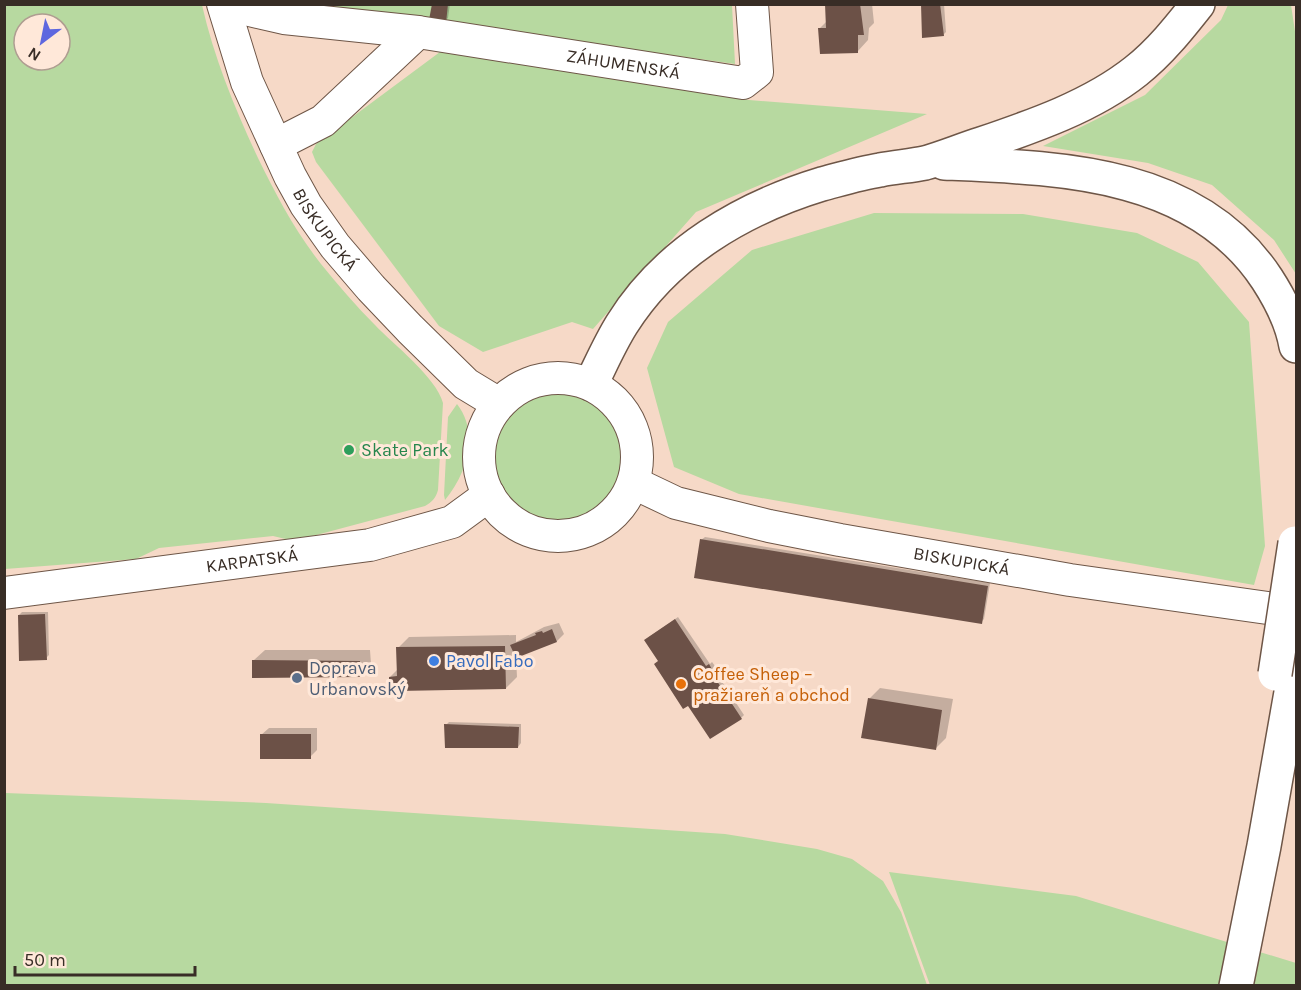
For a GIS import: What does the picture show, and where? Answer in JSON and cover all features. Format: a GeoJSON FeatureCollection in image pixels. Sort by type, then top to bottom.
{"type":"FeatureCollection","features":[{"type":"Feature","properties":{"kind":"main road"},"geometry":{"type":"LineString","coordinates":[[925,163],[1009,134],[1089,102],[1136,71],[1175,34],[1198,4]]}},
{"type":"Feature","properties":{"kind":"main road"},"geometry":{"type":"LineString","coordinates":[[591,384],[623,321],[659,276],[691,249],[731,222],[776,199],[824,184],[877,170],[925,163],[1038,167],[1083,173],[1161,194],[1190,208],[1231,237],[1258,265],[1278,296],[1296,346]]}},
{"type":"Feature","properties":{"kind":"main road"},"geometry":{"type":"LineString","coordinates":[[1236,986],[1289,672],[1295,533]]}},
{"type":"Feature","properties":{"kind":"main road"},"geometry":{"type":"LineString","coordinates":[[1215,986],[1260,844],[1296,748]]}},
{"type":"Feature","properties":{"kind":"street","name":"ZÁHUMENSKÁ"},"geometry":{"type":"LineString","coordinates":[[224,4],[284,18],[418,32],[743,83],[757,72],[752,4]]}},
{"type":"Feature","properties":{"kind":"street","name":"BISKUPICKÁ"},"geometry":{"type":"LineString","coordinates":[[224,4],[247,82],[306,205],[335,246],[371,288],[466,384],[499,404]]}},
{"type":"Feature","properties":{"kind":"street"},"geometry":{"type":"LineString","coordinates":[[276,145],[323,121],[418,32]]}},
{"type":"Feature","properties":{"kind":"street"},"geometry":{"type":"LineString","coordinates":[[566,378],[591,384],[617,403],[632,427],[638,455],[634,483],[618,510],[593,528],[562,536],[543,534],[524,528],[501,511],[489,495],[480,469],[481,441],[491,415],[510,393],[536,380],[566,378]]}},
{"type":"Feature","properties":{"kind":"street","name":"BISKUPICKÁ"},"geometry":{"type":"LineString","coordinates":[[634,483],[676,503],[769,526],[830,538],[1070,580],[1296,612]]}},
{"type":"Feature","properties":{"kind":"street","name":"KARPATSKÁ"},"geometry":{"type":"LineString","coordinates":[[4,594],[370,544],[452,522],[489,495]]}},
{"type":"Feature","properties":{"kind":"green space"},"geometry":{"type":"Polygon","coordinates":[[[4,5],[202,5],[233,102],[249,140],[294,226],[341,288],[423,372],[439,393],[443,403],[438,490],[433,500],[425,506],[294,541],[273,536],[159,548],[136,559],[5,569],[4,5]]]}},
{"type":"Feature","properties":{"kind":"green space"},"geometry":{"type":"Polygon","coordinates":[[[316,5],[732,5],[735,64],[316,5]]]}},
{"type":"Feature","properties":{"kind":"green space"},"geometry":{"type":"Polygon","coordinates":[[[1228,5],[1291,5],[1296,38],[1296,274],[1274,240],[1212,185],[1148,163],[1043,146],[1145,95],[1221,20],[1228,5]]]}},
{"type":"Feature","properties":{"kind":"green space"},"geometry":{"type":"Polygon","coordinates":[[[448,46],[749,100],[927,114],[696,212],[593,329],[572,322],[483,352],[439,326],[316,162],[312,152],[316,144],[448,46]]]}},
{"type":"Feature","properties":{"kind":"green space"},"geometry":{"type":"Polygon","coordinates":[[[874,213],[1023,214],[1137,233],[1198,262],[1249,322],[1265,546],[1254,585],[739,494],[674,467],[647,368],[668,322],[752,250],[874,213]]]}},
{"type":"Feature","properties":{"kind":"green space"},"geometry":{"type":"Polygon","coordinates":[[[559,394],[583,399],[604,413],[618,434],[623,458],[618,482],[604,503],[583,517],[559,522],[535,517],[514,503],[500,482],[495,458],[500,434],[514,413],[535,399],[559,394]]]}},
{"type":"Feature","properties":{"kind":"green space"},"geometry":{"type":"Polygon","coordinates":[[[457,404],[468,428],[468,453],[465,466],[445,500],[448,417],[457,404]]]}},
{"type":"Feature","properties":{"kind":"green space"},"geometry":{"type":"Polygon","coordinates":[[[5,793],[266,803],[725,834],[817,849],[852,859],[883,881],[901,912],[927,985],[5,985],[5,793]]]}},
{"type":"Feature","properties":{"kind":"green space"},"geometry":{"type":"Polygon","coordinates":[[[889,872],[1076,896],[1296,963],[1296,985],[930,985],[889,872]]]}},
{"type":"Feature","properties":{"kind":"building"},"geometry":{"type":"Polygon","coordinates":[[[432,4],[448,4],[446,23],[429,20],[432,4]]]}},
{"type":"Feature","properties":{"kind":"building"},"geometry":{"type":"Polygon","coordinates":[[[825,4],[860,4],[864,35],[858,35],[858,53],[820,54],[818,28],[826,28],[825,4]]]}},
{"type":"Feature","properties":{"kind":"building"},"geometry":{"type":"Polygon","coordinates":[[[921,4],[940,4],[944,36],[922,38],[921,4]]]}},
{"type":"Feature","properties":{"kind":"building"},"geometry":{"type":"Polygon","coordinates":[[[700,539],[988,586],[982,624],[694,578],[700,539]]]}},
{"type":"Feature","properties":{"kind":"building"},"geometry":{"type":"Polygon","coordinates":[[[45,614],[47,660],[19,661],[18,615],[45,614]]]}},
{"type":"Feature","properties":{"kind":"building"},"geometry":{"type":"Polygon","coordinates":[[[675,619],[706,666],[709,664],[713,671],[711,672],[742,719],[710,739],[688,706],[683,709],[654,664],[658,661],[644,640],[675,619]]]}},
{"type":"Feature","properties":{"kind":"building"},"geometry":{"type":"Polygon","coordinates":[[[552,629],[557,642],[516,658],[510,645],[536,635],[535,633],[542,631],[543,633],[552,629]]]}},
{"type":"Feature","properties":{"kind":"building"},"geometry":{"type":"Polygon","coordinates":[[[505,646],[506,689],[397,691],[397,689],[389,689],[389,677],[397,676],[396,647],[505,646]]]}},
{"type":"Feature","properties":{"kind":"building"},"geometry":{"type":"Polygon","coordinates":[[[252,660],[360,661],[360,677],[252,678],[252,660]]]}},
{"type":"Feature","properties":{"kind":"building"},"geometry":{"type":"Polygon","coordinates":[[[868,698],[942,710],[936,750],[861,738],[868,698]]]}},
{"type":"Feature","properties":{"kind":"building"},"geometry":{"type":"Polygon","coordinates":[[[444,724],[519,727],[518,748],[445,748],[444,724]]]}},
{"type":"Feature","properties":{"kind":"building"},"geometry":{"type":"Polygon","coordinates":[[[260,734],[311,734],[311,759],[260,759],[260,734]]]}},
{"type":"Feature","properties":{"kind":"place","name":"Skate Park"},"geometry":{"type":"Point","coordinates":[349,450]}},
{"type":"Feature","properties":{"kind":"place","name":"Pavol Fabo"},"geometry":{"type":"Point","coordinates":[434,661]}},
{"type":"Feature","properties":{"kind":"place","name":"Doprava Urbanovský"},"geometry":{"type":"Point","coordinates":[297,678]}},
{"type":"Feature","properties":{"kind":"place","name":"Coffee Sheep – pražiareň a obchod"},"geometry":{"type":"Point","coordinates":[681,684]}}]}
